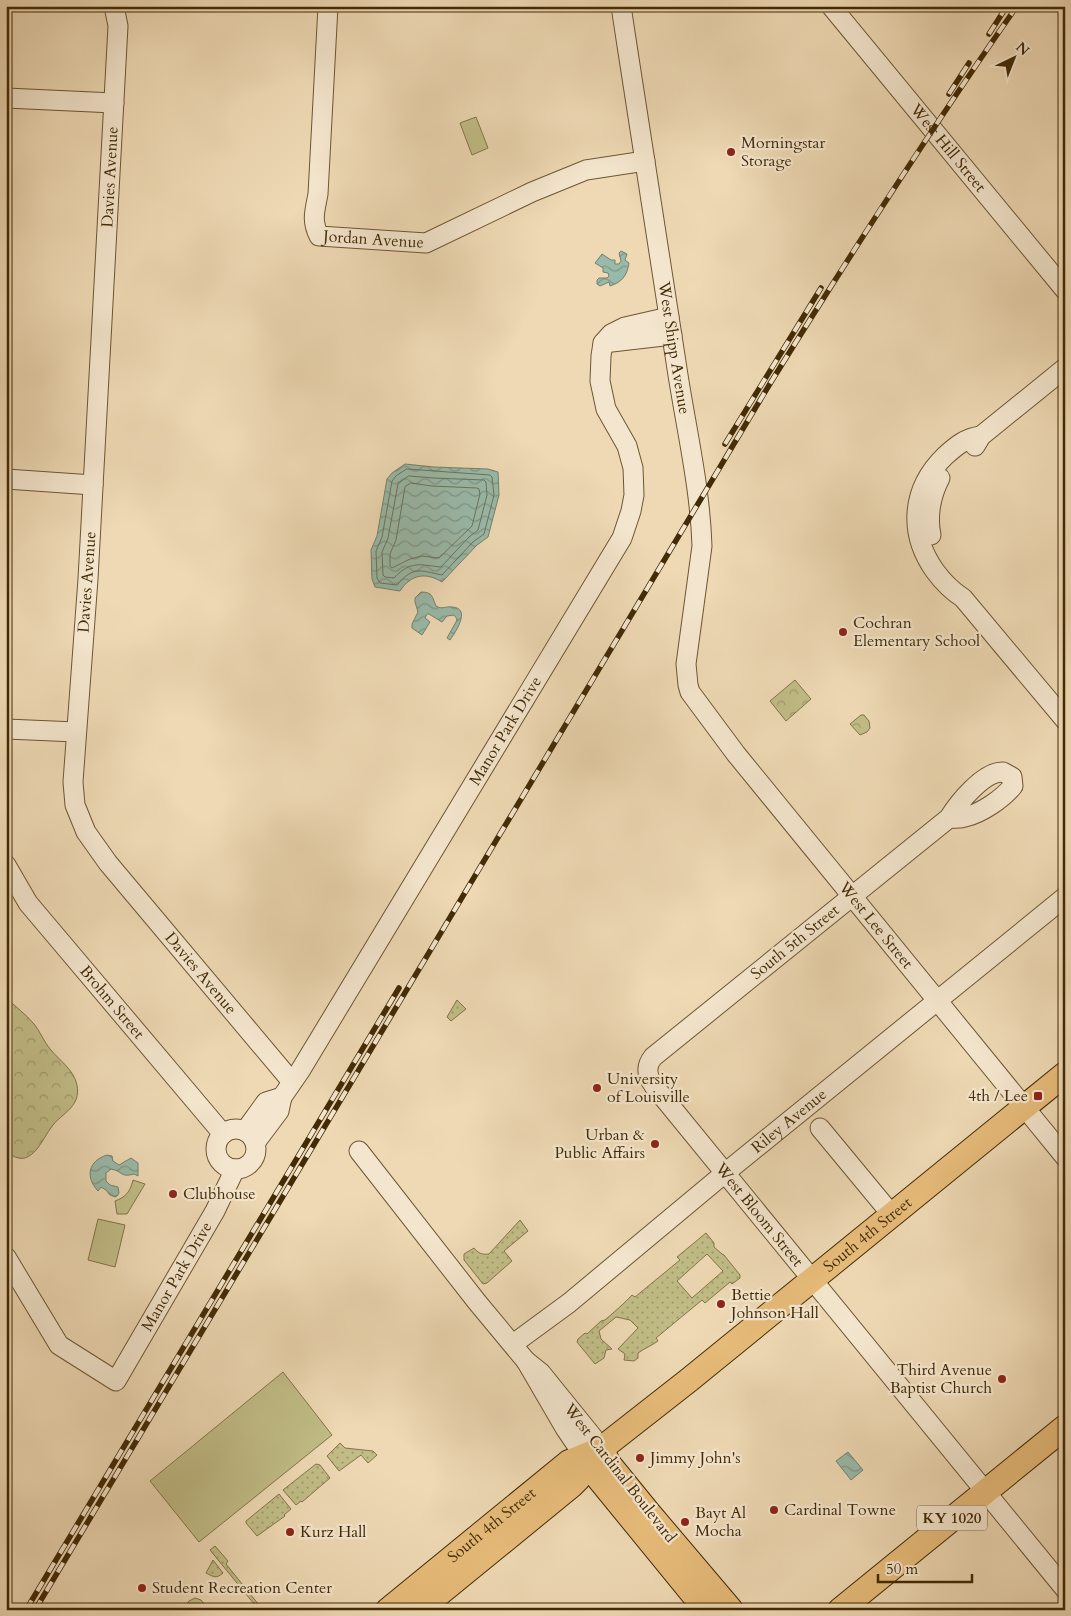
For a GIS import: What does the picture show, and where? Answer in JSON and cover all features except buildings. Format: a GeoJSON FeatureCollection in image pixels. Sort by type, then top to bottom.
{"type":"FeatureCollection","features":[{"type":"Feature","properties":{"kind":"main road","name":"South 4th Street"},"geometry":{"type":"LineString","coordinates":[[419,1610],[571,1486],[591,1457],[1065,1074]]}},
{"type":"Feature","properties":{"kind":"main road","name":"KY 1020"},"geometry":{"type":"LineString","coordinates":[[840,1610],[1065,1427]]}},
{"type":"Feature","properties":{"kind":"main road","name":"South 4th Street"},"geometry":{"type":"LineString","coordinates":[[388,1610],[569,1462],[591,1457]]}},
{"type":"Feature","properties":{"kind":"main road","name":"West Cardinal Boulevard"},"geometry":{"type":"LineString","coordinates":[[591,1457],[599,1479],[706,1610]]}},
{"type":"Feature","properties":{"kind":"main road","name":"West Cardinal Boulevard"},"geometry":{"type":"LineString","coordinates":[[591,1457],[609,1464],[731,1610]]}},
{"type":"Feature","properties":{"kind":"street","name":"Davies Avenue"},"geometry":{"type":"LineString","coordinates":[[114,6],[118,26],[93,484],[73,782],[75,805],[86,832],[108,863],[287,1089]]}},
{"type":"Feature","properties":{"kind":"street","name":"Jordan Avenue"},"geometry":{"type":"LineString","coordinates":[[328,6],[318,194],[313,226],[319,236],[426,243],[532,192],[586,170],[645,162]]}},
{"type":"Feature","properties":{"kind":"street","name":"West Shipp Avenue"},"geometry":{"type":"LineString","coordinates":[[621,6],[702,530],[702,546],[686,664],[690,692]]}},
{"type":"Feature","properties":{"kind":"street","name":"West Hill Street"},"geometry":{"type":"LineString","coordinates":[[831,6],[1065,290]]}},
{"type":"Feature","properties":{"kind":"street"},"geometry":{"type":"LineString","coordinates":[[6,98],[114,103]]}},
{"type":"Feature","properties":{"kind":"street"},"geometry":{"type":"LineString","coordinates":[[603,344],[611,334],[625,327],[669,316]]}},
{"type":"Feature","properties":{"kind":"street"},"geometry":{"type":"LineString","coordinates":[[603,344],[672,336]]}},
{"type":"Feature","properties":{"kind":"street","name":"Manor Park Drive"},"geometry":{"type":"LineString","coordinates":[[6,1257],[59,1345],[116,1381],[215,1211],[235,1169],[243,1168],[254,1158],[256,1151],[250,1137],[279,1111],[287,1089],[624,533],[634,495],[633,468],[627,446],[606,409],[600,381],[603,344]]}},
{"type":"Feature","properties":{"kind":"street"},"geometry":{"type":"LineString","coordinates":[[1064,719],[963,598],[953,592],[938,576],[925,556],[917,529],[917,507],[926,480],[937,464],[949,452],[968,438],[988,431],[1065,368]]}},
{"type":"Feature","properties":{"kind":"street"},"geometry":{"type":"LineString","coordinates":[[6,479],[93,484]]}},
{"type":"Feature","properties":{"kind":"street","name":"West Lee Street"},"geometry":{"type":"LineString","coordinates":[[690,692],[736,754],[1065,1157]]}},
{"type":"Feature","properties":{"kind":"street"},"geometry":{"type":"LineString","coordinates":[[6,729],[76,732]]}},
{"type":"Feature","properties":{"kind":"street","name":"South 5th Street"},"geometry":{"type":"LineString","coordinates":[[648,1071],[648,1065],[653,1057],[948,818]]}},
{"type":"Feature","properties":{"kind":"street","name":"Brohm Street"},"geometry":{"type":"LineString","coordinates":[[6,866],[28,903],[223,1134]]}},
{"type":"Feature","properties":{"kind":"street","name":"Riley Avenue"},"geometry":{"type":"LineString","coordinates":[[513,1344],[569,1304],[725,1173],[1065,897]]}},
{"type":"Feature","properties":{"kind":"street","name":"West Bloom Street"},"geometry":{"type":"LineString","coordinates":[[648,1071],[648,1077],[654,1086],[1065,1589]]}},
{"type":"Feature","properties":{"kind":"street"},"geometry":{"type":"LineString","coordinates":[[820,1128],[892,1215]]}},
{"type":"Feature","properties":{"kind":"street"},"geometry":{"type":"LineString","coordinates":[[235,1169],[227,1167],[217,1156],[218,1140],[230,1130],[238,1130],[250,1137]]}},
{"type":"Feature","properties":{"kind":"street","name":"West Cardinal Boulevard"},"geometry":{"type":"LineString","coordinates":[[359,1151],[526,1361],[541,1373],[592,1436],[591,1457]]}},
{"type":"Feature","properties":{"kind":"green space"},"geometry":{"type":"Polygon","coordinates":[[[476,117],[488,148],[472,155],[460,123],[476,117]]]}},
{"type":"Feature","properties":{"kind":"green space"},"geometry":{"type":"Polygon","coordinates":[[[795,680],[811,699],[786,721],[770,701],[795,680]]]}},
{"type":"Feature","properties":{"kind":"green space"},"geometry":{"type":"Polygon","coordinates":[[[861,715],[864,715],[869,721],[870,728],[867,732],[860,735],[850,724],[861,715]]]}},
{"type":"Feature","properties":{"kind":"green space"},"geometry":{"type":"Polygon","coordinates":[[[6,997],[28,1017],[50,1049],[70,1070],[78,1092],[71,1108],[53,1125],[34,1152],[22,1158],[15,1157],[6,1151],[6,997]]]}},
{"type":"Feature","properties":{"kind":"green space"},"geometry":{"type":"Polygon","coordinates":[[[457,1000],[466,1009],[451,1021],[447,1017],[457,1000]]]}},
{"type":"Feature","properties":{"kind":"green space"},"geometry":{"type":"Polygon","coordinates":[[[133,1180],[145,1184],[127,1214],[117,1214],[115,1201],[127,1194],[133,1180]]]}},
{"type":"Feature","properties":{"kind":"green space"},"geometry":{"type":"Polygon","coordinates":[[[98,1219],[125,1225],[115,1267],[88,1260],[98,1219]]]}},
{"type":"Feature","properties":{"kind":"green space"},"geometry":{"type":"Polygon","coordinates":[[[520,1220],[528,1231],[504,1251],[512,1261],[487,1283],[483,1284],[464,1260],[464,1254],[474,1248],[480,1253],[489,1254],[520,1220]]]}},
{"type":"Feature","properties":{"kind":"green space"},"geometry":{"type":"Polygon","coordinates":[[[706,1233],[714,1243],[714,1247],[724,1255],[740,1275],[740,1278],[732,1284],[730,1282],[705,1303],[702,1300],[656,1338],[658,1341],[638,1353],[638,1358],[634,1361],[624,1360],[625,1354],[618,1349],[638,1328],[630,1320],[616,1317],[599,1331],[601,1339],[612,1349],[606,1350],[604,1358],[595,1364],[577,1342],[578,1339],[605,1320],[632,1295],[635,1297],[680,1260],[677,1257],[706,1233]],[[707,1254],[677,1281],[692,1298],[723,1271],[707,1254]]]}},
{"type":"Feature","properties":{"kind":"green space"},"geometry":{"type":"Polygon","coordinates":[[[283,1372],[332,1435],[199,1542],[150,1481],[283,1372]]]}},
{"type":"Feature","properties":{"kind":"green space"},"geometry":{"type":"Polygon","coordinates":[[[340,1443],[345,1448],[373,1451],[377,1455],[368,1463],[361,1455],[339,1471],[327,1456],[340,1443]]]}},
{"type":"Feature","properties":{"kind":"green space"},"geometry":{"type":"Polygon","coordinates":[[[316,1464],[320,1465],[330,1478],[296,1505],[283,1490],[316,1464]]]}},
{"type":"Feature","properties":{"kind":"green space"},"geometry":{"type":"Polygon","coordinates":[[[279,1494],[291,1509],[285,1516],[257,1536],[246,1521],[279,1494]]]}},
{"type":"Feature","properties":{"kind":"green space"},"geometry":{"type":"Polygon","coordinates":[[[215,1546],[228,1561],[226,1564],[263,1610],[259,1610],[210,1550],[215,1546]]]}},
{"type":"Feature","properties":{"kind":"green space"},"geometry":{"type":"Polygon","coordinates":[[[213,1560],[223,1573],[217,1577],[206,1573],[213,1560]]]}},
{"type":"Feature","properties":{"kind":"green space"},"geometry":{"type":"Polygon","coordinates":[[[195,1598],[201,1600],[209,1610],[184,1610],[189,1601],[195,1598]]]}},
{"type":"Feature","properties":{"kind":"water"},"geometry":{"type":"Polygon","coordinates":[[[621,251],[627,254],[625,260],[629,263],[627,272],[621,280],[614,284],[610,286],[609,282],[600,286],[597,284],[597,280],[609,276],[608,273],[603,272],[603,268],[595,263],[602,254],[611,260],[615,260],[615,264],[619,264],[621,261],[619,253],[621,251]]]}},
{"type":"Feature","properties":{"kind":"water"},"geometry":{"type":"Polygon","coordinates":[[[405,464],[488,469],[498,472],[499,495],[488,537],[477,545],[442,582],[430,577],[419,576],[409,581],[400,591],[375,587],[372,579],[371,550],[377,536],[387,479],[405,464]]]}},
{"type":"Feature","properties":{"kind":"water"},"geometry":{"type":"Polygon","coordinates":[[[421,592],[430,594],[438,607],[458,608],[461,612],[460,621],[450,640],[447,638],[457,619],[454,615],[447,616],[442,622],[427,614],[425,618],[430,622],[422,635],[412,628],[418,612],[415,598],[421,592]]]}},
{"type":"Feature","properties":{"kind":"water"},"geometry":{"type":"Polygon","coordinates":[[[107,1155],[112,1156],[113,1161],[119,1165],[131,1158],[138,1163],[138,1176],[134,1174],[124,1175],[111,1169],[106,1173],[106,1181],[110,1185],[118,1187],[119,1193],[115,1197],[101,1187],[98,1191],[90,1175],[92,1165],[107,1155]]]}},
{"type":"Feature","properties":{"kind":"water"},"geometry":{"type":"Polygon","coordinates":[[[848,1452],[863,1470],[851,1480],[836,1461],[848,1452]]]}},
{"type":"Feature","properties":{"kind":"railway"},"geometry":{"type":"LineString","coordinates":[[989,34],[1007,6]]}},
{"type":"Feature","properties":{"kind":"railway"},"geometry":{"type":"LineString","coordinates":[[35,1610],[771,382],[891,192],[1017,6]]}},
{"type":"Feature","properties":{"kind":"railway"},"geometry":{"type":"LineString","coordinates":[[949,94],[969,63]]}},
{"type":"Feature","properties":{"kind":"railway"},"geometry":{"type":"LineString","coordinates":[[725,444],[821,288]]}},
{"type":"Feature","properties":{"kind":"railway"},"geometry":{"type":"LineString","coordinates":[[26,1610],[399,988]]}},
{"type":"Feature","properties":{"kind":"place","name":"Morningstar Storage"},"geometry":{"type":"Point","coordinates":[731,152]}},
{"type":"Feature","properties":{"kind":"place","name":"Cochran Elementary School"},"geometry":{"type":"Point","coordinates":[843,632]}},
{"type":"Feature","properties":{"kind":"place","name":"University of Louisville"},"geometry":{"type":"Point","coordinates":[597,1088]}},
{"type":"Feature","properties":{"kind":"place","name":"4th / Lee"},"geometry":{"type":"Point","coordinates":[1038,1096]}},
{"type":"Feature","properties":{"kind":"place","name":"Urban & Public Affairs"},"geometry":{"type":"Point","coordinates":[655,1144]}},
{"type":"Feature","properties":{"kind":"place","name":"Clubhouse"},"geometry":{"type":"Point","coordinates":[173,1194]}},
{"type":"Feature","properties":{"kind":"place","name":"Bettie Johnson Hall"},"geometry":{"type":"Point","coordinates":[721,1304]}},
{"type":"Feature","properties":{"kind":"place","name":"Third Avenue Baptist Church"},"geometry":{"type":"Point","coordinates":[1002,1379]}},
{"type":"Feature","properties":{"kind":"place","name":"Jimmy John's"},"geometry":{"type":"Point","coordinates":[640,1458]}},
{"type":"Feature","properties":{"kind":"place","name":"Cardinal Towne"},"geometry":{"type":"Point","coordinates":[774,1510]}},
{"type":"Feature","properties":{"kind":"place","name":"Bayt Al Mocha"},"geometry":{"type":"Point","coordinates":[685,1522]}},
{"type":"Feature","properties":{"kind":"place","name":"Kurz Hall"},"geometry":{"type":"Point","coordinates":[290,1532]}},
{"type":"Feature","properties":{"kind":"place","name":"Student Recreation Center"},"geometry":{"type":"Point","coordinates":[142,1588]}}]}
